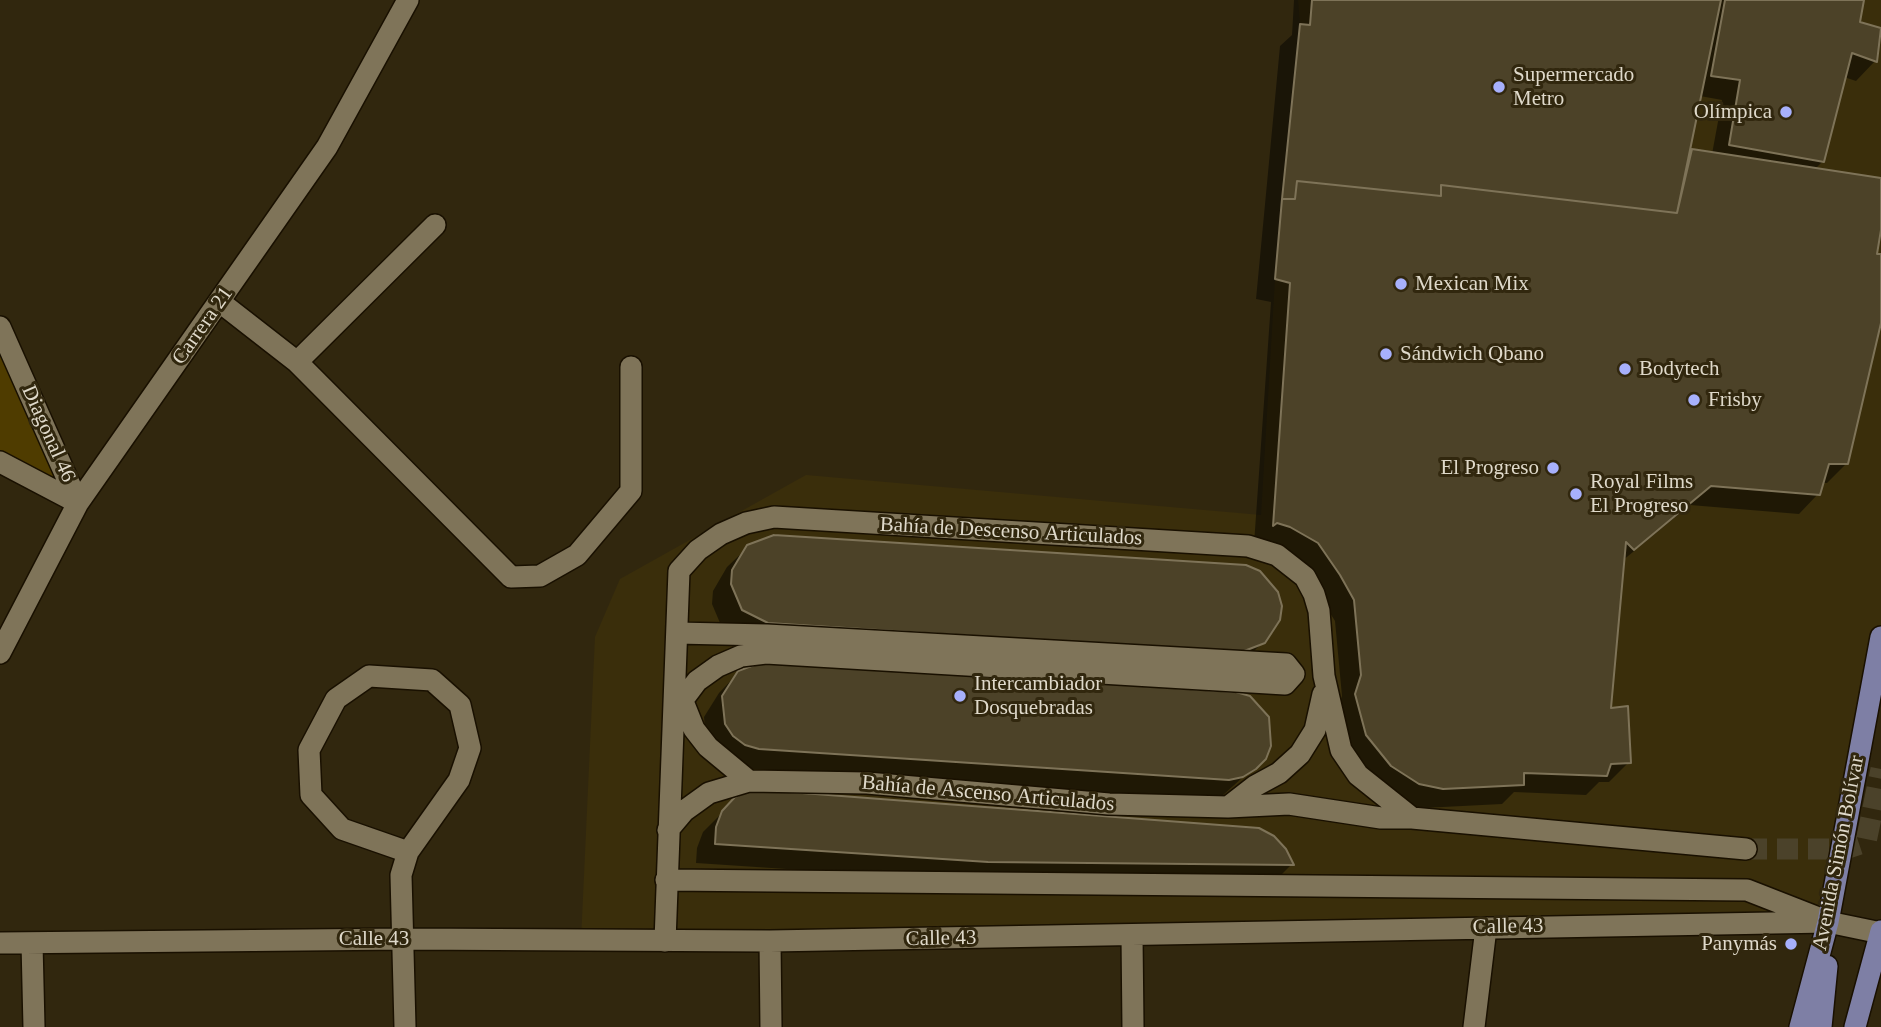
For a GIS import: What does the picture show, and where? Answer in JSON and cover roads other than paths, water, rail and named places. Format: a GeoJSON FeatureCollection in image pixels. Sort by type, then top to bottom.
{"type":"FeatureCollection","features":[{"type":"Feature","properties":{"kind":"main road","name":"Avenida Simón Bolívar"},"geometry":{"type":"LineString","coordinates":[[1800,1027],[1828,922],[1881,637]]}},
{"type":"Feature","properties":{"kind":"main road"},"geometry":{"type":"LineString","coordinates":[[1821,1027],[1829,952],[1828,922]]}},
{"type":"Feature","properties":{"kind":"main road"},"geometry":{"type":"LineString","coordinates":[[1855,1027],[1881,932]]}},
{"type":"Feature","properties":{"kind":"street","name":"Carrera 21"},"geometry":{"type":"LineString","coordinates":[[0,653],[78,503],[327,147],[408,0]]}},
{"type":"Feature","properties":{"kind":"street"},"geometry":{"type":"LineString","coordinates":[[297,362],[435,225]]}},
{"type":"Feature","properties":{"kind":"street"},"geometry":{"type":"LineString","coordinates":[[220,302],[297,362],[511,577],[540,576],[577,555],[631,491],[631,367]]}},
{"type":"Feature","properties":{"kind":"street","name":"Diagonal 46"},"geometry":{"type":"LineString","coordinates":[[0,327],[78,503]]}},
{"type":"Feature","properties":{"kind":"street"},"geometry":{"type":"LineString","coordinates":[[0,462],[78,503]]}},
{"type":"Feature","properties":{"kind":"street","name":"Bahía de Descenso Articulados"},"geometry":{"type":"LineString","coordinates":[[665,942],[679,571],[698,550],[721,534],[746,523],[774,517],[1248,546],[1277,555],[1305,577],[1319,611],[1324,676]]}},
{"type":"Feature","properties":{"kind":"street"},"geometry":{"type":"LineString","coordinates":[[677,633],[767,635],[1286,664],[1294,674],[1289,682],[1280,683],[766,653],[677,633]]}},
{"type":"Feature","properties":{"kind":"street"},"geometry":{"type":"LineString","coordinates":[[673,725],[682,701],[698,681],[718,666],[741,656],[766,653]]}},
{"type":"Feature","properties":{"kind":"street"},"geometry":{"type":"LineString","coordinates":[[675,673],[682,701],[694,729],[708,747],[749,781]]}},
{"type":"Feature","properties":{"kind":"street"},"geometry":{"type":"LineString","coordinates":[[405,1027],[405,939],[401,875],[408,852],[459,780],[470,748],[460,705],[432,680],[369,676],[336,699],[309,750],[311,795],[342,829],[408,852]]}},
{"type":"Feature","properties":{"kind":"street"},"geometry":{"type":"LineString","coordinates":[[1228,807],[1255,786],[1279,773],[1300,754],[1315,730],[1323,704],[1324,676]]}},
{"type":"Feature","properties":{"kind":"street"},"geometry":{"type":"LineString","coordinates":[[1324,676],[1341,750],[1358,775],[1412,818]]}},
{"type":"Feature","properties":{"kind":"street","name":"Bahía de Ascenso Articulados"},"geometry":{"type":"LineString","coordinates":[[668,830],[684,811],[709,793],[749,781],[867,783],[1108,804],[1228,807],[1289,804],[1381,818],[1412,818],[1746,849]]}},
{"type":"Feature","properties":{"kind":"street"},"geometry":{"type":"LineString","coordinates":[[666,880],[1747,890],[1828,922]]}},
{"type":"Feature","properties":{"kind":"street","name":"Calle 43"},"geometry":{"type":"LineString","coordinates":[[0,943],[405,939],[770,941],[1828,922],[1881,932]]}},
{"type":"Feature","properties":{"kind":"street"},"geometry":{"type":"LineString","coordinates":[[1474,1027],[1486,928]]}},
{"type":"Feature","properties":{"kind":"street"},"geometry":{"type":"LineString","coordinates":[[1132,936],[1133,1027]]}},
{"type":"Feature","properties":{"kind":"street"},"geometry":{"type":"LineString","coordinates":[[770,941],[771,1027]]}},
{"type":"Feature","properties":{"kind":"street"},"geometry":{"type":"LineString","coordinates":[[32,943],[34,1027]]}},
{"type":"Feature","properties":{"kind":"tunnel"},"geometry":{"type":"LineString","coordinates":[[1746,849],[1845,849],[1866,842],[1881,769]]}},
{"type":"Feature","properties":{"kind":"place","name":"Supermercado Metro"},"geometry":{"type":"Point","coordinates":[1499,87]}},
{"type":"Feature","properties":{"kind":"place","name":"Olímpica"},"geometry":{"type":"Point","coordinates":[1786,112]}},
{"type":"Feature","properties":{"kind":"place","name":"Mexican Mix"},"geometry":{"type":"Point","coordinates":[1401,284]}},
{"type":"Feature","properties":{"kind":"place","name":"Sándwich Qbano"},"geometry":{"type":"Point","coordinates":[1386,354]}},
{"type":"Feature","properties":{"kind":"place","name":"Bodytech"},"geometry":{"type":"Point","coordinates":[1625,369]}},
{"type":"Feature","properties":{"kind":"place","name":"Frisby"},"geometry":{"type":"Point","coordinates":[1694,400]}},
{"type":"Feature","properties":{"kind":"place","name":"El Progreso"},"geometry":{"type":"Point","coordinates":[1553,468]}},
{"type":"Feature","properties":{"kind":"place","name":"Royal Films El Progreso"},"geometry":{"type":"Point","coordinates":[1576,494]}},
{"type":"Feature","properties":{"kind":"place","name":"Intercambiador Dosquebradas"},"geometry":{"type":"Point","coordinates":[960,696]}},
{"type":"Feature","properties":{"kind":"place","name":"Panymás"},"geometry":{"type":"Point","coordinates":[1791,944]}}]}
